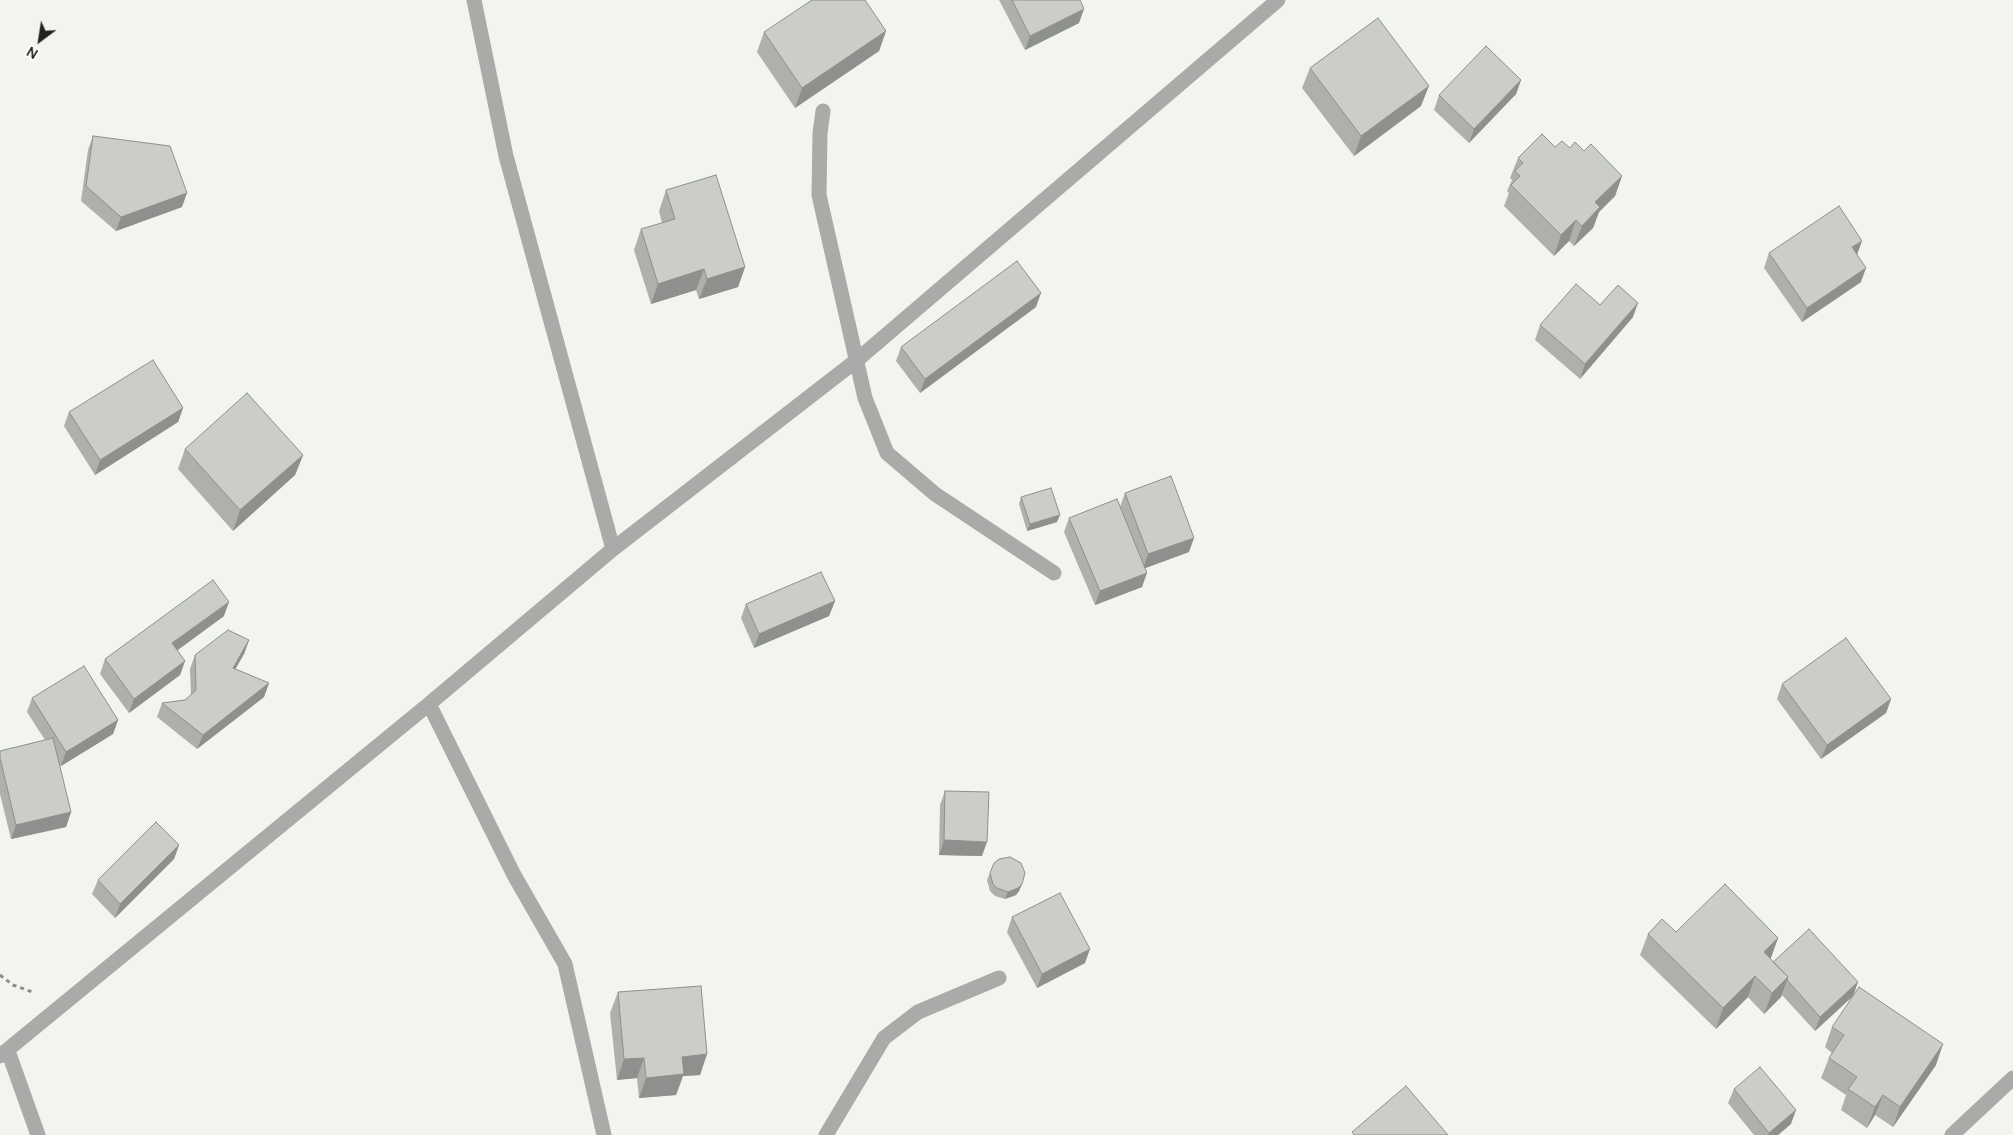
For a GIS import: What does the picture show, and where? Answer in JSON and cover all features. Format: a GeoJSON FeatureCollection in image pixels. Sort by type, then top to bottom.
{"type":"FeatureCollection","features":[{"type":"Feature","properties":{"kind":"street"},"geometry":{"type":"LineString","coordinates":[[474,0],[506,156],[613,549]]}},
{"type":"Feature","properties":{"kind":"street"},"geometry":{"type":"LineString","coordinates":[[38,1135],[4,1053],[613,549],[857,360],[1278,0]]}},
{"type":"Feature","properties":{"kind":"street"},"geometry":{"type":"LineString","coordinates":[[823,111],[820,133],[819,194],[866,398],[887,453],[934,494],[1054,573]]}},
{"type":"Feature","properties":{"kind":"street"},"geometry":{"type":"LineString","coordinates":[[428,704],[514,875],[565,964],[604,1135]]}},
{"type":"Feature","properties":{"kind":"street"},"geometry":{"type":"LineString","coordinates":[[826,1135],[884,1038],[918,1012],[999,978]]}},
{"type":"Feature","properties":{"kind":"street"},"geometry":{"type":"LineString","coordinates":[[1952,1135],[2013,1078]]}},
{"type":"Feature","properties":{"kind":"path"},"geometry":{"type":"LineString","coordinates":[[0,975],[13,985],[63,1004]]}},
{"type":"Feature","properties":{"kind":"building"},"geometry":{"type":"Polygon","coordinates":[[[812,0],[865,0],[886,31],[802,88],[764,32],[812,0]]]}},
{"type":"Feature","properties":{"kind":"building"},"geometry":{"type":"Polygon","coordinates":[[[1012,0],[1080,0],[1084,9],[1030,36],[1012,0]]]}},
{"type":"Feature","properties":{"kind":"building"},"geometry":{"type":"Polygon","coordinates":[[[1378,18],[1429,86],[1361,136],[1310,68],[1378,18]]]}},
{"type":"Feature","properties":{"kind":"building"},"geometry":{"type":"Polygon","coordinates":[[[1486,46],[1521,80],[1474,129],[1439,95],[1486,46]]]}},
{"type":"Feature","properties":{"kind":"building"},"geometry":{"type":"Polygon","coordinates":[[[1542,134],[1555,147],[1562,141],[1570,148],[1575,142],[1584,151],[1591,144],[1622,176],[1595,202],[1600,207],[1582,226],[1576,220],[1561,235],[1511,185],[1520,176],[1515,171],[1523,163],[1518,158],[1542,134]]]}},
{"type":"Feature","properties":{"kind":"building"},"geometry":{"type":"Polygon","coordinates":[[[93,136],[170,146],[187,193],[121,217],[86,186],[93,136]]]}},
{"type":"Feature","properties":{"kind":"building"},"geometry":{"type":"Polygon","coordinates":[[[716,175],[745,267],[707,279],[704,269],[658,284],[641,229],[675,219],[666,190],[716,175]]]}},
{"type":"Feature","properties":{"kind":"building"},"geometry":{"type":"Polygon","coordinates":[[[1839,206],[1862,241],[1852,247],[1866,268],[1807,308],[1769,253],[1839,206]]]}},
{"type":"Feature","properties":{"kind":"building"},"geometry":{"type":"Polygon","coordinates":[[[1017,261],[1041,293],[925,379],[901,347],[1017,261]]]}},
{"type":"Feature","properties":{"kind":"building"},"geometry":{"type":"Polygon","coordinates":[[[1576,284],[1600,305],[1618,285],[1638,303],[1585,364],[1540,325],[1576,284]]]}},
{"type":"Feature","properties":{"kind":"building"},"geometry":{"type":"Polygon","coordinates":[[[153,360],[183,408],[100,460],[69,412],[153,360]]]}},
{"type":"Feature","properties":{"kind":"building"},"geometry":{"type":"Polygon","coordinates":[[[247,393],[303,455],[240,510],[185,449],[247,393]]]}},
{"type":"Feature","properties":{"kind":"building"},"geometry":{"type":"Polygon","coordinates":[[[1171,476],[1194,538],[1148,554],[1125,493],[1171,476]]]}},
{"type":"Feature","properties":{"kind":"building"},"geometry":{"type":"Polygon","coordinates":[[[1051,488],[1060,515],[1030,524],[1021,497],[1051,488]]]}},
{"type":"Feature","properties":{"kind":"building"},"geometry":{"type":"Polygon","coordinates":[[[1117,499],[1147,573],[1100,591],[1069,518],[1117,499]]]}},
{"type":"Feature","properties":{"kind":"building"},"geometry":{"type":"Polygon","coordinates":[[[821,572],[835,601],[759,634],[746,604],[821,572]]]}},
{"type":"Feature","properties":{"kind":"building"},"geometry":{"type":"Polygon","coordinates":[[[213,580],[229,602],[172,643],[185,661],[134,699],[105,659],[213,580]]]}},
{"type":"Feature","properties":{"kind":"building"},"geometry":{"type":"Polygon","coordinates":[[[228,630],[249,640],[233,668],[269,683],[203,735],[162,703],[185,700],[196,690],[195,655],[228,630]]]}},
{"type":"Feature","properties":{"kind":"building"},"geometry":{"type":"Polygon","coordinates":[[[1846,638],[1891,699],[1827,745],[1782,684],[1846,638]]]}},
{"type":"Feature","properties":{"kind":"building"},"geometry":{"type":"Polygon","coordinates":[[[84,666],[118,720],[66,752],[32,698],[84,666]]]}},
{"type":"Feature","properties":{"kind":"building"},"geometry":{"type":"Polygon","coordinates":[[[53,738],[71,812],[16,825],[0,751],[53,738]]]}},
{"type":"Feature","properties":{"kind":"building"},"geometry":{"type":"Polygon","coordinates":[[[945,791],[989,792],[987,842],[944,840],[945,791]]]}},
{"type":"Feature","properties":{"kind":"building"},"geometry":{"type":"Polygon","coordinates":[[[156,822],[179,845],[120,904],[98,880],[156,822]]]}},
{"type":"Feature","properties":{"kind":"building"},"geometry":{"type":"Polygon","coordinates":[[[1010,857],[1021,863],[1025,873],[1022,884],[1008,892],[997,888],[993,884],[990,873],[994,863],[999,859],[1010,857]]]}},
{"type":"Feature","properties":{"kind":"building"},"geometry":{"type":"Polygon","coordinates":[[[1725,884],[1778,938],[1764,952],[1788,977],[1772,993],[1755,976],[1723,1008],[1648,934],[1662,919],[1676,932],[1725,884]]]}},
{"type":"Feature","properties":{"kind":"building"},"geometry":{"type":"Polygon","coordinates":[[[1060,893],[1090,949],[1042,974],[1012,917],[1060,893]]]}},
{"type":"Feature","properties":{"kind":"building"},"geometry":{"type":"Polygon","coordinates":[[[1809,929],[1858,982],[1820,1017],[1787,980],[1788,977],[1773,962],[1809,929]]]}},
{"type":"Feature","properties":{"kind":"building"},"geometry":{"type":"Polygon","coordinates":[[[701,986],[707,1054],[682,1057],[684,1074],[646,1078],[644,1058],[624,1059],[618,992],[701,986]]]}},
{"type":"Feature","properties":{"kind":"building"},"geometry":{"type":"Polygon","coordinates":[[[1859,987],[1943,1044],[1900,1107],[1883,1095],[1875,1107],[1848,1089],[1857,1077],[1829,1058],[1844,1035],[1832,1027],[1859,987]]]}},
{"type":"Feature","properties":{"kind":"building"},"geometry":{"type":"Polygon","coordinates":[[[1760,1067],[1796,1110],[1769,1133],[1734,1089],[1760,1067]]]}},
{"type":"Feature","properties":{"kind":"building"},"geometry":{"type":"Polygon","coordinates":[[[1406,1086],[1448,1135],[1354,1135],[1352,1132],[1406,1086]]]}}]}
